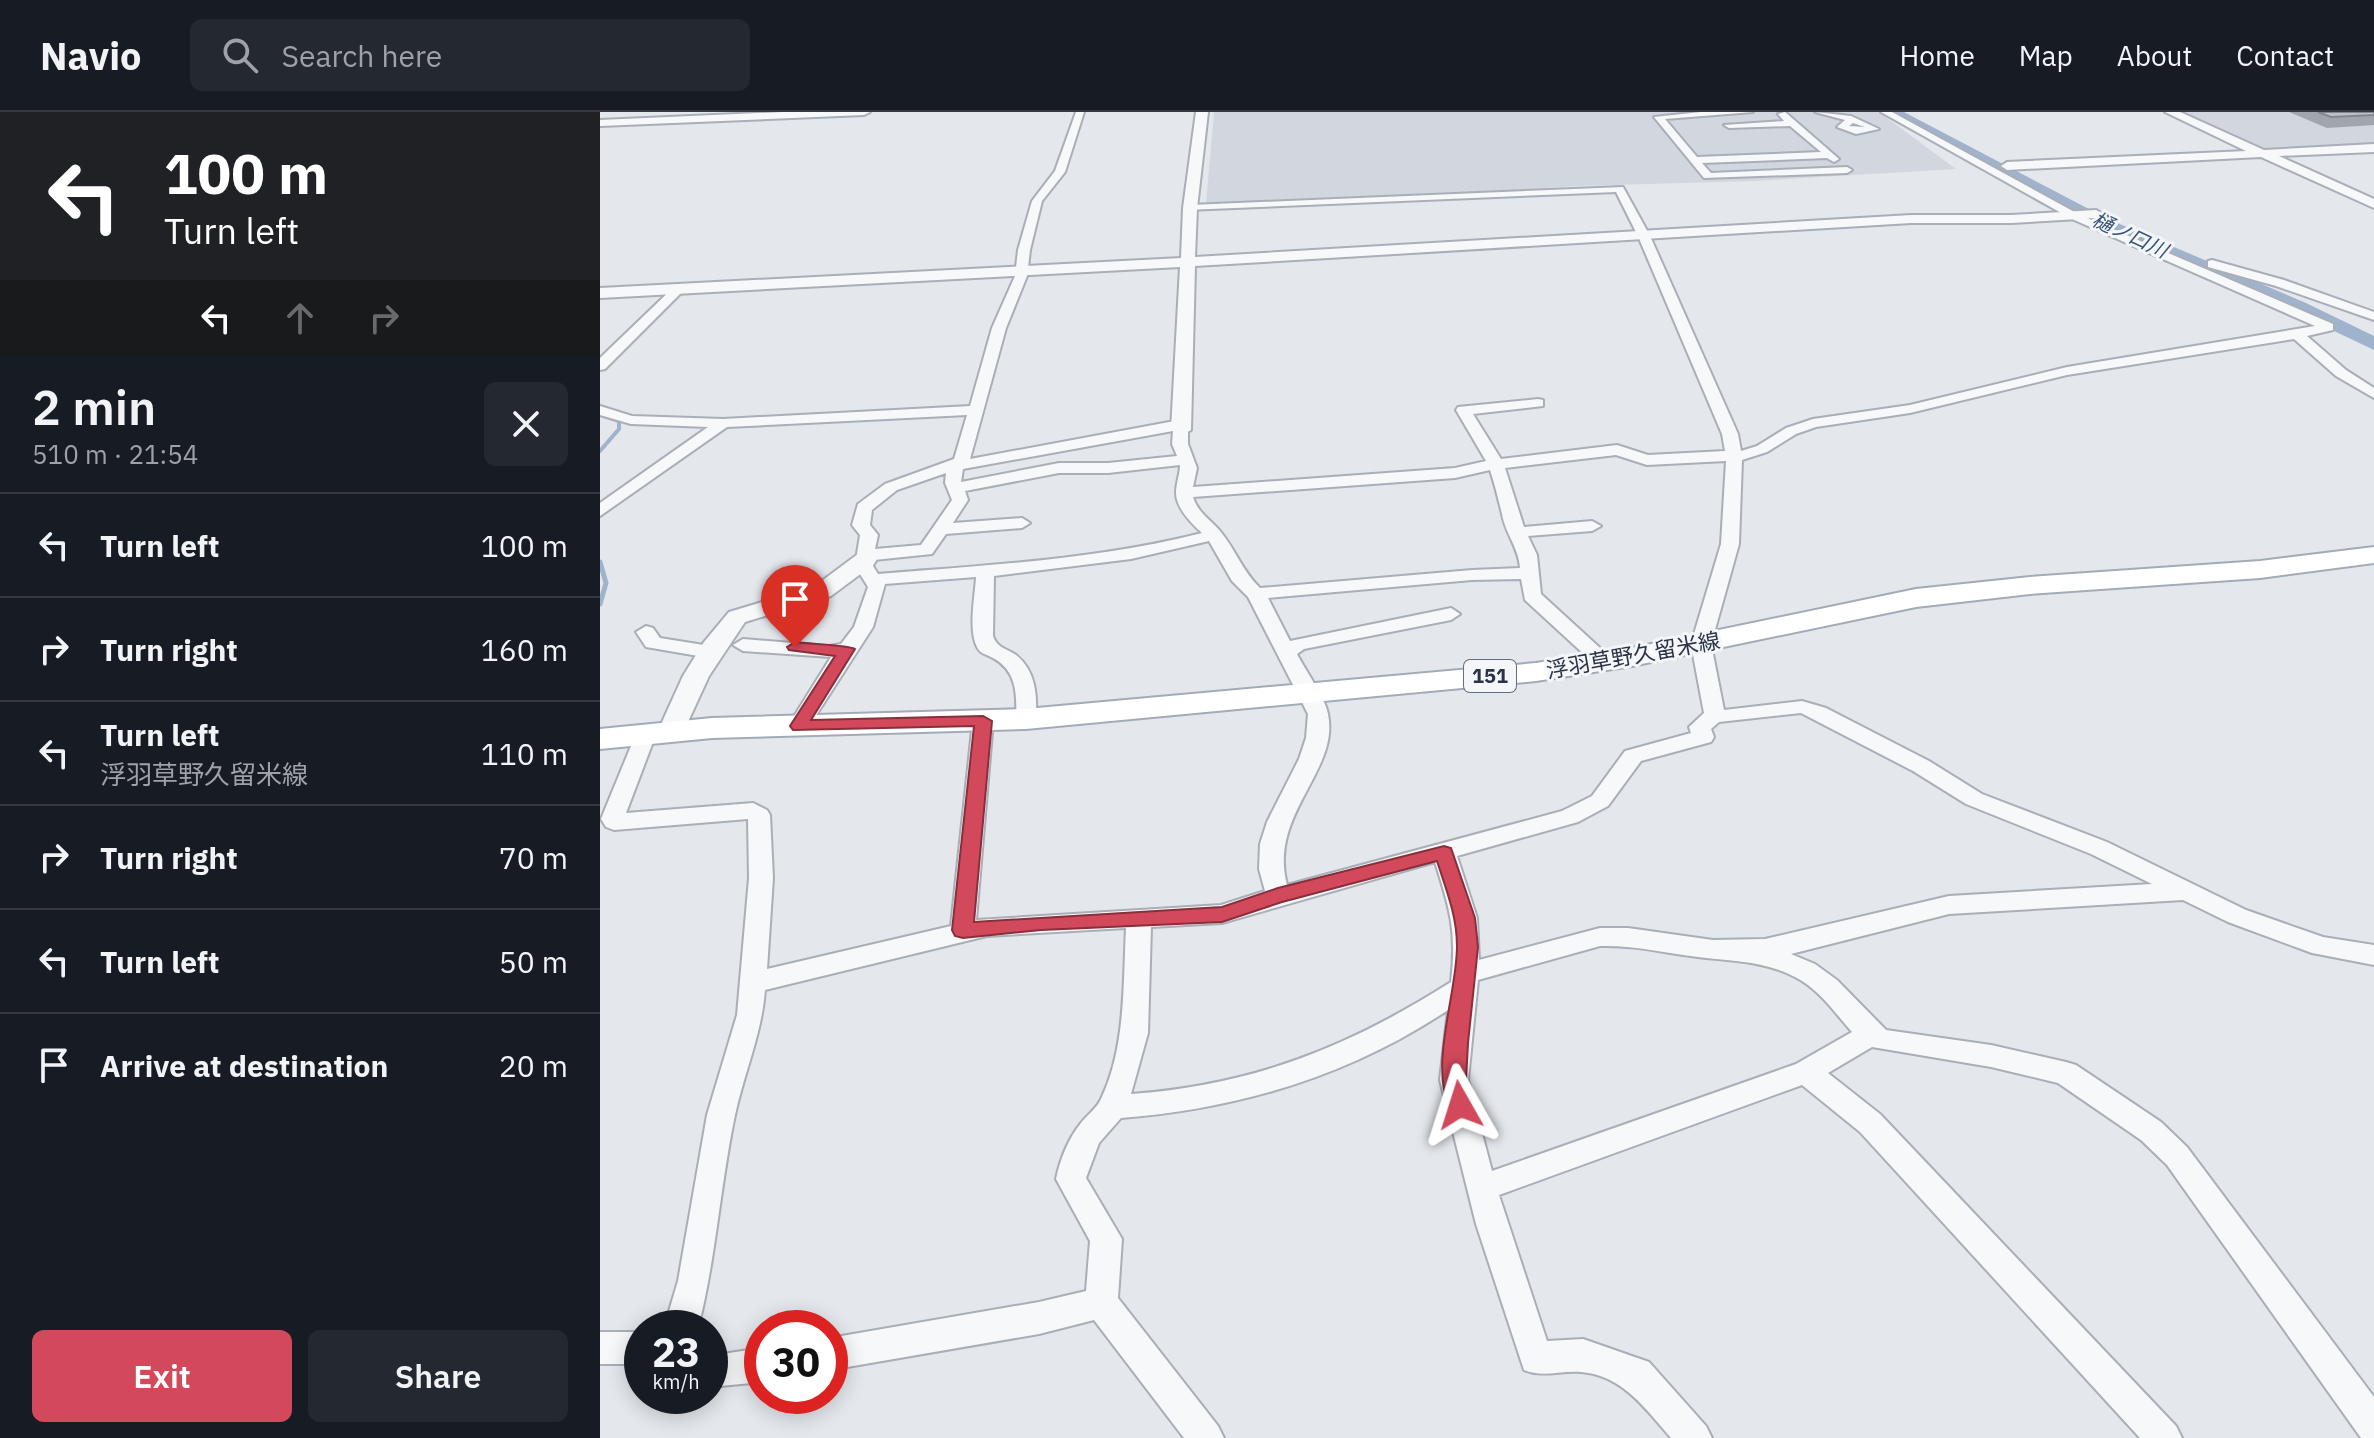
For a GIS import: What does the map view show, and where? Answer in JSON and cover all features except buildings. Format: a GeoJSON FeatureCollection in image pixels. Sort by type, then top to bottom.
{"type":"FeatureCollection","features":[{"type":"Feature","properties":{"kind":"main road","name":"浮羽草野久留米線"},"geometry":{"type":"LineString","coordinates":[[600,739],[658,732],[1026,719],[1307,694],[1605,663],[1916,598],[2258,569],[2374,555]]}},
{"type":"Feature","properties":{"kind":"street"},"geometry":{"type":"LineString","coordinates":[[600,123],[864,112]]}},
{"type":"Feature","properties":{"kind":"street"},"geometry":{"type":"LineString","coordinates":[[686,1310],[694,1281],[721,1115],[750,1015],[755,982],[761,878],[759,815],[753,811],[614,822],[612,819],[658,732],[678,709],[710,652],[737,617],[823,591],[869,565],[926,550],[941,529],[960,500],[953,483],[955,466],[961,462],[974,410],[1021,269],[1037,201],[1059,175],[1080,112]]}},
{"type":"Feature","properties":{"kind":"street"},"geometry":{"type":"LineString","coordinates":[[1202,112],[1190,208],[1180,427],[1180,444],[1189,468],[1184,493],[1196,519],[1214,535],[1238,577],[1256,594],[1260,608],[1288,651],[1318,714],[1320,729],[1271,839],[1270,876],[1278,896]]}},
{"type":"Feature","properties":{"kind":"street"},"geometry":{"type":"LineString","coordinates":[[1749,112],[1658,117],[1708,176],[1847,170],[1780,112]]}},
{"type":"Feature","properties":{"kind":"street"},"geometry":{"type":"LineString","coordinates":[[1819,112],[1857,122],[1881,121],[1868,112]]}},
{"type":"Feature","properties":{"kind":"street"},"geometry":{"type":"LineString","coordinates":[[1885,112],[2086,215],[2334,325]]}},
{"type":"Feature","properties":{"kind":"street"},"geometry":{"type":"LineString","coordinates":[[1902,112],[2007,166],[2086,215],[2212,264],[2280,283],[2373,316]]}},
{"type":"Feature","properties":{"kind":"street"},"geometry":{"type":"LineString","coordinates":[[2171,112],[2374,204]]}},
{"type":"Feature","properties":{"kind":"street"},"geometry":{"type":"LineString","coordinates":[[1667,127],[1792,123]]}},
{"type":"Feature","properties":{"kind":"street"},"geometry":{"type":"LineString","coordinates":[[1917,129],[1934,128]]}},
{"type":"Feature","properties":{"kind":"street"},"geometry":{"type":"LineString","coordinates":[[1955,149],[1972,148]]}},
{"type":"Feature","properties":{"kind":"street"},"geometry":{"type":"LineString","coordinates":[[2007,166],[2374,148]]}},
{"type":"Feature","properties":{"kind":"street"},"geometry":{"type":"LineString","coordinates":[[1694,160],[1830,155]]}},
{"type":"Feature","properties":{"kind":"street"},"geometry":{"type":"LineString","coordinates":[[1190,208],[1614,188],[1625,197],[1728,424],[1734,456],[1730,544],[1701,644],[1715,715]]}},
{"type":"Feature","properties":{"kind":"street"},"geometry":{"type":"LineString","coordinates":[[600,293],[1911,219],[2086,215]]}},
{"type":"Feature","properties":{"kind":"street"},"geometry":{"type":"LineString","coordinates":[[600,366],[680,288]]}},
{"type":"Feature","properties":{"kind":"street"},"geometry":{"type":"LineString","coordinates":[[1184,493],[1455,473],[1496,464],[1617,450],[1647,460],[1734,456],[1762,449],[1791,431],[1813,423],[1910,409],[2067,371],[2297,335],[2373,316]]}},
{"type":"Feature","properties":{"kind":"street"},"geometry":{"type":"LineString","coordinates":[[2297,335],[2341,373],[2374,394]]}},
{"type":"Feature","properties":{"kind":"street"},"geometry":{"type":"LineString","coordinates":[[1538,403],[1463,410],[1496,464],[1509,500],[1510,515],[1528,555],[1532,596],[1605,663]]}},
{"type":"Feature","properties":{"kind":"street"},"geometry":{"type":"LineString","coordinates":[[600,410],[631,420],[723,423],[974,410]]}},
{"type":"Feature","properties":{"kind":"street"},"geometry":{"type":"LineString","coordinates":[[600,511],[723,423]]}},
{"type":"Feature","properties":{"kind":"street"},"geometry":{"type":"LineString","coordinates":[[799,726],[871,612],[877,587],[869,565],[869,535],[861,525],[864,508],[891,487],[955,466],[1180,427]]}},
{"type":"Feature","properties":{"kind":"street"},"geometry":{"type":"LineString","coordinates":[[957,488],[1059,468],[1108,468],[1186,460]]}},
{"type":"Feature","properties":{"kind":"street"},"geometry":{"type":"LineString","coordinates":[[941,529],[1022,523]]}},
{"type":"Feature","properties":{"kind":"street"},"geometry":{"type":"LineString","coordinates":[[1520,532],[1592,526]]}},
{"type":"Feature","properties":{"kind":"street"},"geometry":{"type":"LineString","coordinates":[[869,565],[985,570],[1166,547],[1214,535]]}},
{"type":"Feature","properties":{"kind":"street"},"geometry":{"type":"LineString","coordinates":[[985,570],[983,636],[987,648],[1012,660],[1024,677],[1026,719]]}},
{"type":"Feature","properties":{"kind":"street"},"geometry":{"type":"LineString","coordinates":[[1256,594],[1472,575],[1528,575]]}},
{"type":"Feature","properties":{"kind":"street"},"geometry":{"type":"LineString","coordinates":[[1288,651],[1298,644],[1451,614]]}},
{"type":"Feature","properties":{"kind":"street"},"geometry":{"type":"LineString","coordinates":[[646,632],[653,643],[710,652]]}},
{"type":"Feature","properties":{"kind":"street"},"geometry":{"type":"LineString","coordinates":[[743,645],[829,652],[847,649]]}},
{"type":"Feature","properties":{"kind":"street"},"geometry":{"type":"LineString","coordinates":[[755,982],[963,930],[1222,914],[1570,817],[1600,801],[1633,756],[1703,737],[1700,727],[1715,715],[1727,717],[1802,707],[1819,712],[1921,766],[1974,799],[2099,848],[2237,916],[2321,946],[2374,955]]}},
{"type":"Feature","properties":{"kind":"street"},"geometry":{"type":"LineString","coordinates":[[963,930],[983,721]]}},
{"type":"Feature","properties":{"kind":"street"},"geometry":{"type":"LineString","coordinates":[[1444,853],[1465,918],[1465,980],[1454,1080],[1481,1188],[1536,1358],[1583,1355],[1637,1374],[1694,1438]]}},
{"type":"Feature","properties":{"kind":"street"},"geometry":{"type":"LineString","coordinates":[[1733,950],[1782,947],[1949,905],[2186,891]]}},
{"type":"Feature","properties":{"kind":"street"},"geometry":{"type":"LineString","coordinates":[[1139,919],[1134,1033],[1113,1107],[1089,1134],[1075,1161],[1071,1179],[1106,1239],[1101,1303],[1206,1438]]}},
{"type":"Feature","properties":{"kind":"street"},"geometry":{"type":"LineString","coordinates":[[1113,1107],[1163,1105],[1251,1090],[1304,1073],[1426,1012],[1465,980],[1581,941],[1617,936],[1733,950],[1780,960],[1817,978],[1871,1035],[1905,1044],[2037,1064],[2066,1073],[2151,1131],[2177,1156],[2374,1426]]}},
{"type":"Feature","properties":{"kind":"street"},"geometry":{"type":"LineString","coordinates":[[1481,1188],[1806,1072],[1871,1035]]}},
{"type":"Feature","properties":{"kind":"street"},"geometry":{"type":"LineString","coordinates":[[1806,1072],[1870,1123],[2164,1438]]}},
{"type":"Feature","properties":{"kind":"street"},"geometry":{"type":"LineString","coordinates":[[848,1351],[997,1326],[1101,1303]]}},
{"type":"Feature","properties":{"kind":"street"},"geometry":{"type":"LineString","coordinates":[[600,1348],[624,1348]]}},
{"type":"Feature","properties":{"kind":"shaded area"},"geometry":{"type":"Polygon","coordinates":[[[1214,112],[1879,112],[1956,169],[1753,181],[1206,204],[1214,112]]]}},
{"type":"Feature","properties":{"kind":"shaded area"},"geometry":{"type":"Polygon","coordinates":[[[2180,112],[2374,112],[2374,146],[2259,148],[2180,112]]]}},
{"type":"Feature","properties":{"kind":"waterway","name":"樋ノ口川"},"geometry":{"type":"LineString","coordinates":[[1894,112],[2102,223],[2299,307],[2374,344]]}},
{"type":"Feature","properties":{"kind":"waterway"},"geometry":{"type":"LineString","coordinates":[[600,415],[619,421],[619,429],[600,451]]}},
{"type":"Feature","properties":{"kind":"waterway"},"geometry":{"type":"LineString","coordinates":[[600,562],[606,583],[600,604]]}},
{"type":"Feature","properties":{"kind":"route"},"geometry":{"type":"LineString","coordinates":[[795,647],[829,652],[847,649],[799,726],[983,721],[963,930],[1222,914],[1278,896],[1444,853],[1465,918],[1468,947],[1454,1080],[1460,1105]]}}]}
